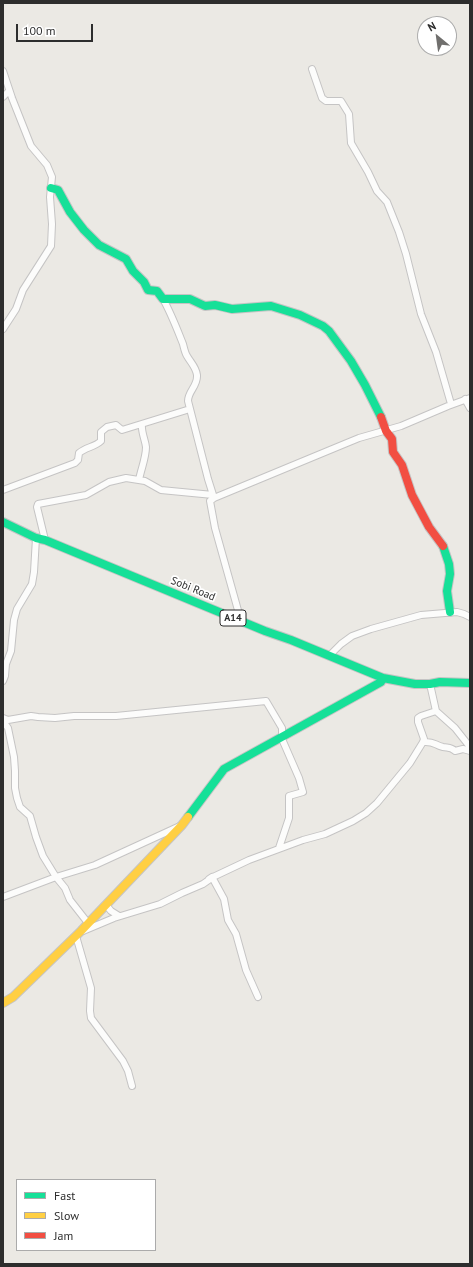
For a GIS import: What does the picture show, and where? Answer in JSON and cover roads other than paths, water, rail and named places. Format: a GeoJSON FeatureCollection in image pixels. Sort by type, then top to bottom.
{"type":"FeatureCollection","features":[{"type":"Feature","properties":{"kind":"main road"},"geometry":{"type":"LineString","coordinates":[[51,188],[58,190],[70,212],[92,239],[99,245],[126,260],[133,271],[144,282],[148,290],[156,290],[163,298],[190,299],[205,306],[224,308],[271,306],[300,315],[323,326],[334,337],[359,373],[379,412],[386,431],[392,439],[393,452],[402,465],[412,495],[429,527],[442,546],[450,574],[447,591],[450,612]]}},
{"type":"Feature","properties":{"kind":"main road","name":"Sobi Road"},"geometry":{"type":"LineString","coordinates":[[3,522],[36,538],[45,540],[383,678],[415,684],[440,682],[470,683]]}},
{"type":"Feature","properties":{"kind":"main road"},"geometry":{"type":"LineString","coordinates":[[3,1003],[13,996],[79,934],[182,825],[224,769],[381,682],[383,678]]}},
{"type":"Feature","properties":{"kind":"street"},"geometry":{"type":"LineString","coordinates":[[312,69],[322,98],[326,101],[341,100],[349,114],[351,143],[377,191],[387,202],[406,254],[421,314],[436,352],[451,404]]}},
{"type":"Feature","properties":{"kind":"street"},"geometry":{"type":"LineString","coordinates":[[3,71],[9,91],[32,146],[46,165],[52,177],[50,198],[52,224],[51,246],[23,290],[16,309],[3,329]]}},
{"type":"Feature","properties":{"kind":"street"},"geometry":{"type":"LineString","coordinates":[[3,97],[9,91]]}},
{"type":"Feature","properties":{"kind":"street"},"geometry":{"type":"LineString","coordinates":[[163,298],[172,313],[174,325],[186,356],[192,362],[197,375],[197,383],[188,397],[190,409],[213,496],[210,501],[212,513],[241,621]]}},
{"type":"Feature","properties":{"kind":"street"},"geometry":{"type":"LineString","coordinates":[[45,540],[37,507],[38,504],[86,495],[112,480],[126,478],[139,480],[145,481],[161,490],[213,496],[359,438],[401,426],[468,398],[470,408]]}},
{"type":"Feature","properties":{"kind":"street"},"geometry":{"type":"LineString","coordinates":[[3,490],[75,463],[78,460],[79,453],[101,441],[101,432],[107,427],[116,425],[122,430],[190,409]]}},
{"type":"Feature","properties":{"kind":"street"},"geometry":{"type":"LineString","coordinates":[[139,480],[146,448],[142,424]]}},
{"type":"Feature","properties":{"kind":"street"},"geometry":{"type":"LineString","coordinates":[[3,681],[5,676],[5,661],[11,651],[14,620],[17,609],[32,584],[36,538]]}},
{"type":"Feature","properties":{"kind":"street"},"geometry":{"type":"LineString","coordinates":[[329,656],[352,636],[421,615],[450,612],[464,614],[470,618]]}},
{"type":"Feature","properties":{"kind":"street"},"geometry":{"type":"LineString","coordinates":[[430,684],[436,711],[455,728],[470,747]]}},
{"type":"Feature","properties":{"kind":"street"},"geometry":{"type":"LineString","coordinates":[[3,718],[8,720],[31,716],[55,718],[74,716],[116,716],[266,701],[282,728],[282,740],[299,778],[303,792],[289,796],[289,818],[279,848]]}},
{"type":"Feature","properties":{"kind":"street"},"geometry":{"type":"LineString","coordinates":[[132,1086],[128,1071],[123,1061],[91,1018],[91,988],[79,934],[119,916],[160,904],[249,860],[279,848],[325,834],[366,813],[377,803],[398,778],[410,763],[423,742],[424,739],[418,718],[436,711]]}},
{"type":"Feature","properties":{"kind":"street"},"geometry":{"type":"LineString","coordinates":[[3,721],[8,728],[14,757],[15,788],[20,807],[30,816],[43,856],[65,888],[70,900],[88,923]]}},
{"type":"Feature","properties":{"kind":"street"},"geometry":{"type":"LineString","coordinates":[[423,742],[432,742],[442,747],[451,747],[455,751],[463,749],[470,751]]}},
{"type":"Feature","properties":{"kind":"street"},"geometry":{"type":"LineString","coordinates":[[3,897],[56,877],[96,865],[182,825]]}},
{"type":"Feature","properties":{"kind":"street"},"geometry":{"type":"LineString","coordinates":[[212,877],[224,899],[228,920],[236,934],[244,962],[258,997]]}},
{"type":"Feature","properties":{"kind":"street"},"geometry":{"type":"LineString","coordinates":[[106,905],[111,911],[119,916]]}}]}
